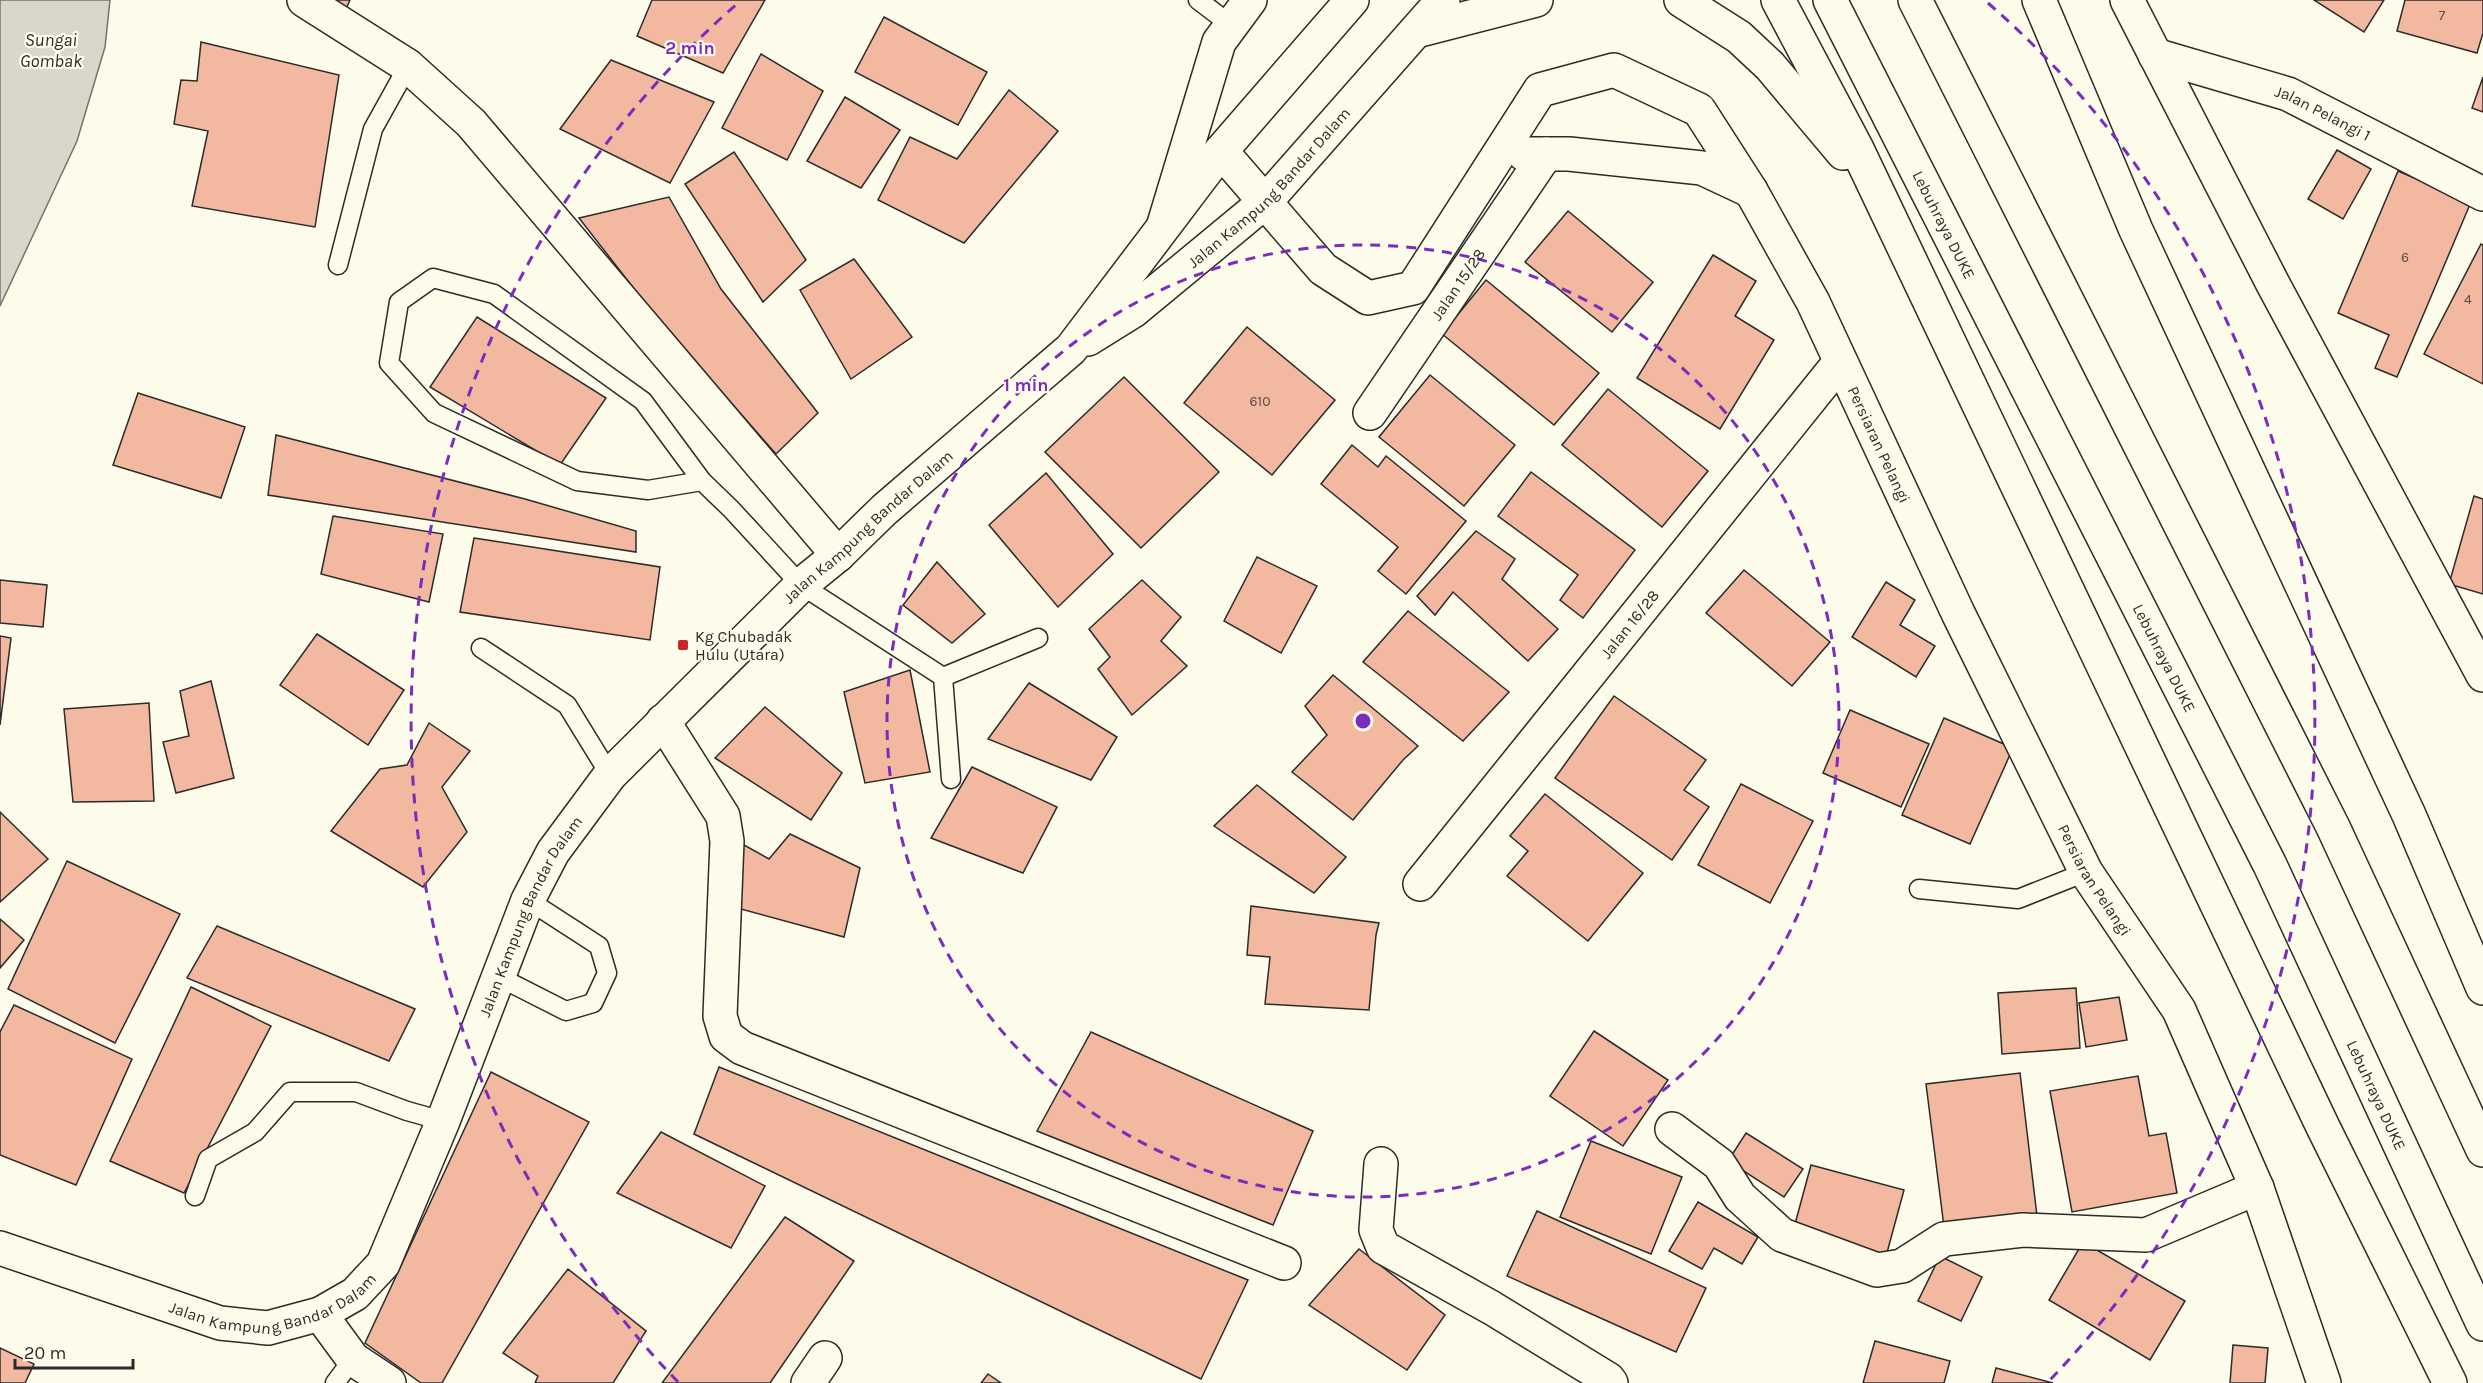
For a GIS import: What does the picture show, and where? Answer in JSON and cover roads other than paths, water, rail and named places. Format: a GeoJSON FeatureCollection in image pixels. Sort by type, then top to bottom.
{"type":"FeatureCollection","features":[{"type":"Feature","properties":{"kind":"main road"},"geometry":{"type":"LineString","coordinates":[[304,0],[408,66],[471,123],[838,555]]}},
{"type":"Feature","properties":{"kind":"main road","name":"Jalan Kampung Bandar Dalam"},"geometry":{"type":"LineString","coordinates":[[0,1248],[220,1323],[268,1328],[320,1314],[355,1294],[383,1264],[443,1121],[528,900],[553,852],[610,775],[801,585],[838,555],[884,510],[1071,349],[1133,311],[1265,202],[1443,0]]}},
{"type":"Feature","properties":{"kind":"main road"},"geometry":{"type":"LineString","coordinates":[[1416,31],[1536,0]]}},
{"type":"Feature","properties":{"kind":"main road"},"geometry":{"type":"LineString","coordinates":[[1680,0],[1739,37],[1770,66],[1881,202]]}},
{"type":"Feature","properties":{"kind":"main road"},"geometry":{"type":"LineString","coordinates":[[1778,0],[1857,149],[2323,1127],[2451,1383]]}},
{"type":"Feature","properties":{"kind":"main road","name":"Lebuhraya DUKE"},"geometry":{"type":"LineString","coordinates":[[1830,0],[2270,865],[2483,1324]]}},
{"type":"Feature","properties":{"kind":"main road"},"geometry":{"type":"LineString","coordinates":[[1915,0],[2333,827],[2483,1150]]}},
{"type":"Feature","properties":{"kind":"main road"},"geometry":{"type":"LineString","coordinates":[[2019,0],[2136,230],[2409,815],[2483,988]]}},
{"type":"Feature","properties":{"kind":"main road"},"geometry":{"type":"LineString","coordinates":[[2039,0],[2136,230]]}},
{"type":"Feature","properties":{"kind":"main road"},"geometry":{"type":"LineString","coordinates":[[2127,0],[2273,284],[2483,675]]}},
{"type":"Feature","properties":{"kind":"main road","name":"Jalan Kampung Bandar Dalam"},"geometry":{"type":"LineString","coordinates":[[1071,349],[1221,151],[1344,3]]}},
{"type":"Feature","properties":{"kind":"main road"},"geometry":{"type":"LineString","coordinates":[[1163,226],[1219,42],[1241,13]]}},
{"type":"Feature","properties":{"kind":"main road","name":"Jalan Pelangi 1"},"geometry":{"type":"LineString","coordinates":[[2155,55],[2288,94],[2483,194]]}},
{"type":"Feature","properties":{"kind":"main road","name":"Persiaran Pelangi"},"geometry":{"type":"LineString","coordinates":[[1221,151],[1323,268],[1368,298],[1413,288],[1540,90],[1614,70],[1699,111],[1751,191],[1813,302],[1958,613],[2085,872],[2179,1010],[2257,1188],[2324,1383]]}},
{"type":"Feature","properties":{"kind":"main road"},"geometry":{"type":"LineString","coordinates":[[1500,154],[1569,154],[1702,168],[1751,191]]}},
{"type":"Feature","properties":{"kind":"main road","name":"Jalan 15/28"},"geometry":{"type":"LineString","coordinates":[[1370,413],[1545,154]]}},
{"type":"Feature","properties":{"kind":"main road","name":"Jalan 16/28"},"geometry":{"type":"LineString","coordinates":[[1420,884],[1840,362]]}},
{"type":"Feature","properties":{"kind":"main road"},"geometry":{"type":"LineString","coordinates":[[663,721],[723,816],[727,841],[720,1016],[726,1036],[742,1048],[1284,1263]]}},
{"type":"Feature","properties":{"kind":"main road"},"geometry":{"type":"LineString","coordinates":[[1672,1129],[1719,1164],[1740,1197],[1782,1235],[1877,1270],[1902,1266],[1944,1239],[2023,1230],[2146,1235],[2257,1188]]}},
{"type":"Feature","properties":{"kind":"main road"},"geometry":{"type":"LineString","coordinates":[[1382,1164],[1376,1230],[1383,1247],[1492,1308],[1611,1383]]}},
{"type":"Feature","properties":{"kind":"main road"},"geometry":{"type":"LineString","coordinates":[[320,1314],[344,1371],[389,1383]]}},
{"type":"Feature","properties":{"kind":"lane"},"geometry":{"type":"LineString","coordinates":[[1198,0],[1241,13]]}},
{"type":"Feature","properties":{"kind":"lane"},"geometry":{"type":"LineString","coordinates":[[338,265],[373,129],[408,66]]}},
{"type":"Feature","properties":{"kind":"lane"},"geometry":{"type":"LineString","coordinates":[[702,481],[648,489],[577,481],[434,413],[389,363],[399,302],[433,278],[494,294],[643,400],[702,481],[801,585],[943,677]]}},
{"type":"Feature","properties":{"kind":"lane"},"geometry":{"type":"LineString","coordinates":[[943,677],[1038,638]]}},
{"type":"Feature","properties":{"kind":"lane"},"geometry":{"type":"LineString","coordinates":[[481,648],[567,705],[610,775]]}},
{"type":"Feature","properties":{"kind":"lane"},"geometry":{"type":"LineString","coordinates":[[943,677],[951,779]]}},
{"type":"Feature","properties":{"kind":"lane"},"geometry":{"type":"LineString","coordinates":[[1919,889],[2018,899],[2085,872]]}},
{"type":"Feature","properties":{"kind":"lane"},"geometry":{"type":"LineString","coordinates":[[499,976],[566,1011],[593,1003],[607,974],[598,946],[528,900]]}},
{"type":"Feature","properties":{"kind":"lane"},"geometry":{"type":"LineString","coordinates":[[195,1196],[208,1159],[255,1132],[290,1092],[356,1092],[407,1111],[443,1121]]}},
{"type":"Feature","properties":{"kind":"water","name":"Sungai Gombak"},"geometry":{"type":"Polygon","coordinates":[[[0,0],[110,0],[105,47],[77,141],[0,306],[0,0]]]}},
{"type":"Feature","properties":{"kind":"place","name":"Kg Chubadak Hulu (Utara)"},"geometry":{"type":"Point","coordinates":[683,645]}}]}
